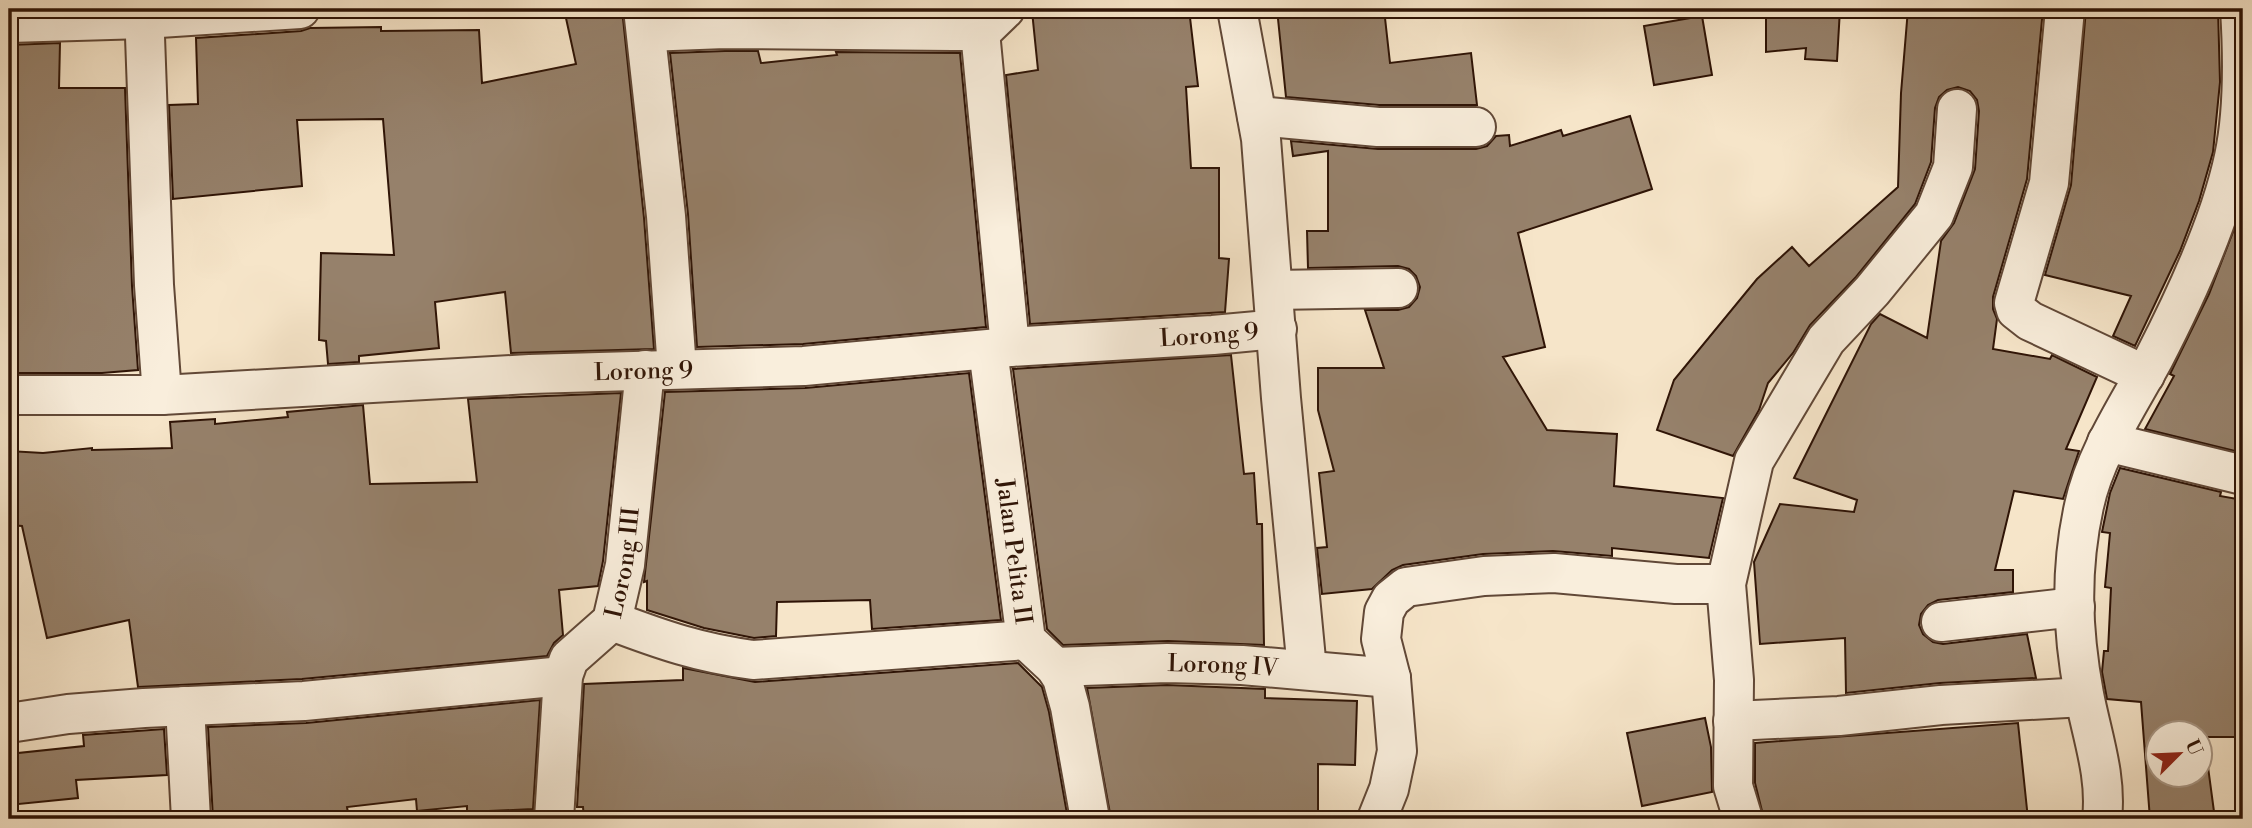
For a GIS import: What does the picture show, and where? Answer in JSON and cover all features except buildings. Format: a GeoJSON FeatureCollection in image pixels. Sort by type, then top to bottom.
{"type":"FeatureCollection","features":[{"type":"Feature","properties":{"kind":"street"},"geometry":{"type":"LineString","coordinates":[[9,23],[144,14],[300,9]]}},
{"type":"Feature","properties":{"kind":"street"},"geometry":{"type":"LineString","coordinates":[[645,20],[725,29],[953,30],[972,31],[978,35],[1005,9]]}},
{"type":"Feature","properties":{"kind":"street"},"geometry":{"type":"LineString","coordinates":[[1237,9],[1257,116],[1266,184],[1287,460],[1307,670]]}},
{"type":"Feature","properties":{"kind":"street"},"geometry":{"type":"LineString","coordinates":[[2065,9],[2049,183],[2014,303],[2016,310],[2030,321],[2145,375]]}},
{"type":"Feature","properties":{"kind":"street"},"geometry":{"type":"LineString","coordinates":[[2102,819],[2104,799],[2099,759],[2077,653],[2073,588],[2076,543],[2085,501],[2107,442],[2167,333],[2224,196],[2234,155],[2240,108],[2240,9]]}},
{"type":"Feature","properties":{"kind":"street"},"geometry":{"type":"LineString","coordinates":[[144,14],[154,271],[162,395]]}},
{"type":"Feature","properties":{"kind":"street","name":"Lorong III"},"geometry":{"type":"LineString","coordinates":[[554,819],[563,676],[569,659],[612,621],[661,370],[676,328],[645,20]]}},
{"type":"Feature","properties":{"kind":"street","name":"Jalan Pelita II"},"geometry":{"type":"LineString","coordinates":[[978,35],[981,42],[992,147],[999,348],[1026,640],[1055,667],[1062,678],[1090,819]]}},
{"type":"Feature","properties":{"kind":"street"},"geometry":{"type":"LineString","coordinates":[[1743,819],[1733,786],[1734,680],[1726,584],[1754,461],[1826,340],[1872,291],[1934,215],[1952,167],[1957,109]]}},
{"type":"Feature","properties":{"kind":"street"},"geometry":{"type":"LineString","coordinates":[[1257,116],[1378,127],[1476,127]]}},
{"type":"Feature","properties":{"kind":"street"},"geometry":{"type":"LineString","coordinates":[[1273,290],[1398,288]]}},
{"type":"Feature","properties":{"kind":"street","name":"Lorong 9"},"geometry":{"type":"LineString","coordinates":[[9,395],[162,395],[661,370],[804,366],[999,348],[1213,335],[1277,328]]}},
{"type":"Feature","properties":{"kind":"street"},"geometry":{"type":"LineString","coordinates":[[2107,442],[2243,475]]}},
{"type":"Feature","properties":{"kind":"street"},"geometry":{"type":"LineString","coordinates":[[1377,819],[1389,789],[1396,751],[1391,678],[1381,639],[1384,612],[1391,599],[1406,587],[1484,576],[1554,573],[1676,583],[1726,584]]}},
{"type":"Feature","properties":{"kind":"street"},"geometry":{"type":"LineString","coordinates":[[1941,622],[2074,607]]}},
{"type":"Feature","properties":{"kind":"street"},"geometry":{"type":"LineString","coordinates":[[612,621],[688,648],[714,655],[753,660],[1026,640]]}},
{"type":"Feature","properties":{"kind":"street","name":"Lorong IV"},"geometry":{"type":"LineString","coordinates":[[1055,667],[1167,663],[1242,665],[1391,678]]}},
{"type":"Feature","properties":{"kind":"street"},"geometry":{"type":"LineString","coordinates":[[9,723],[68,714],[304,701],[563,676]]}},
{"type":"Feature","properties":{"kind":"street"},"geometry":{"type":"LineString","coordinates":[[1733,721],[1839,716],[1941,705],[2084,697]]}},
{"type":"Feature","properties":{"kind":"street"},"geometry":{"type":"LineString","coordinates":[[184,706],[191,819]]}}]}
